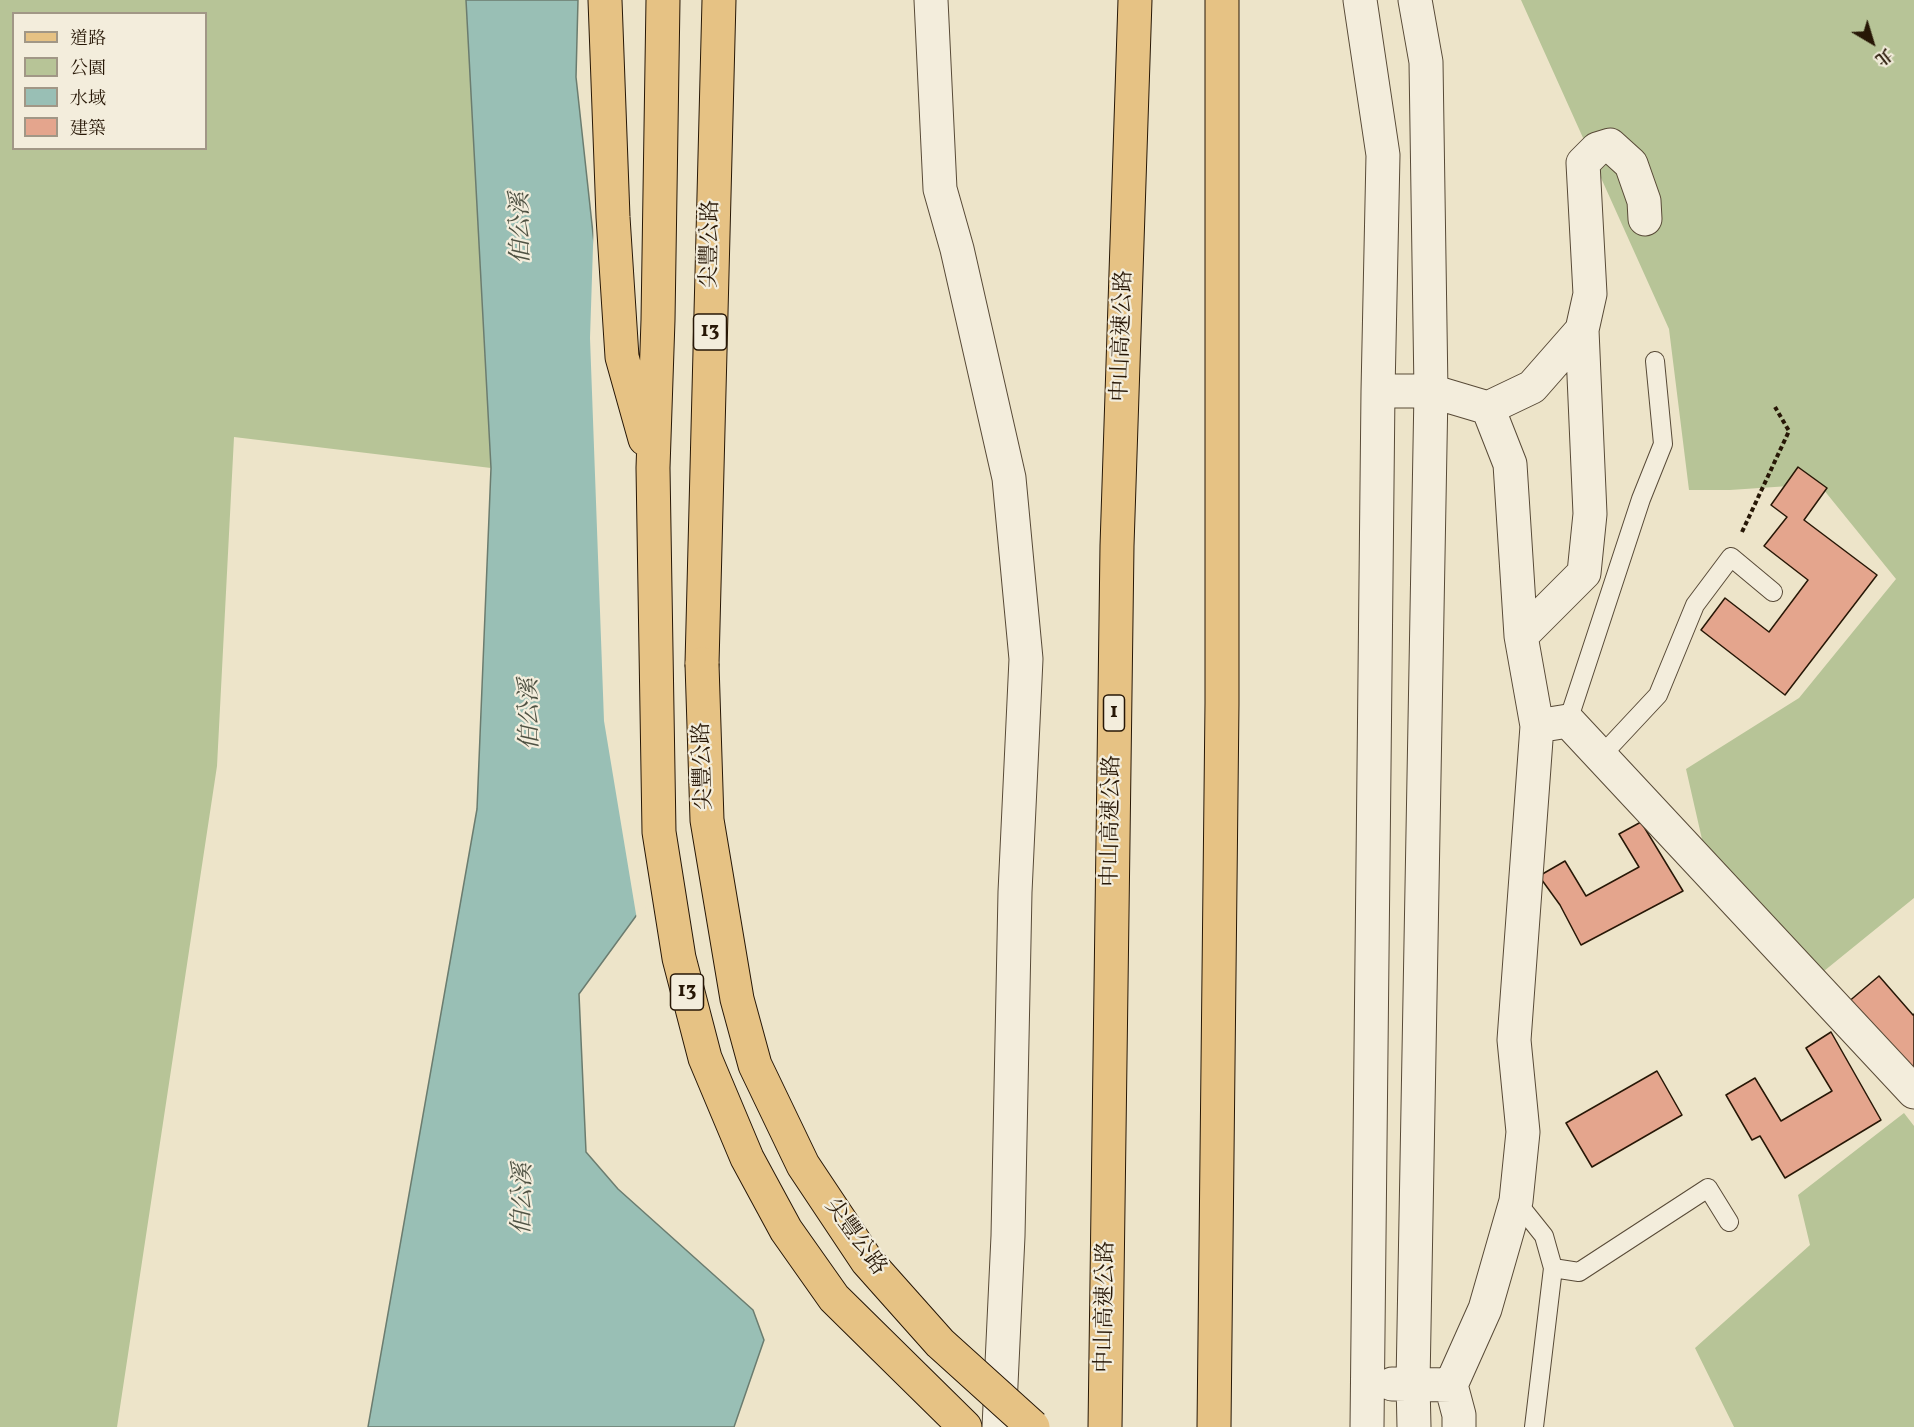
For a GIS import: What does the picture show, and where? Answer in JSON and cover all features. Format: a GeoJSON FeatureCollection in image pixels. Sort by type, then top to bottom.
{"type":"FeatureCollection","features":[{"type":"Feature","properties":{"kind":"main road"},"geometry":{"type":"LineString","coordinates":[[605,0],[613,217],[622,357],[653,468]]}},
{"type":"Feature","properties":{"kind":"main road","name":"尖豐公路"},"geometry":{"type":"LineString","coordinates":[[663,0],[658,320],[653,468],[659,832],[679,958],[705,1058],[747,1158],[786,1230],[834,1298],[965,1427]]}},
{"type":"Feature","properties":{"kind":"main road","name":"尖豐公路"},"geometry":{"type":"LineString","coordinates":[[719,0],[702,664],[708,820],[737,999],[755,1065],[803,1165],[867,1261],[939,1343],[1033,1427]]}},
{"type":"Feature","properties":{"kind":"main road","name":"中山高速公路"},"geometry":{"type":"LineString","coordinates":[[1105,1427],[1117,546],[1135,0]]}},
{"type":"Feature","properties":{"kind":"main road"},"geometry":{"type":"LineString","coordinates":[[1214,1427],[1222,703],[1222,0]]}},
{"type":"Feature","properties":{"kind":"street"},"geometry":{"type":"LineString","coordinates":[[932,0],[940,189],[957,249],[1009,478],[1026,659],[1015,892],[1008,1236],[999,1427]]}},
{"type":"Feature","properties":{"kind":"street"},"geometry":{"type":"LineString","coordinates":[[1360,0],[1383,155],[1378,391],[1367,1427]]}},
{"type":"Feature","properties":{"kind":"street"},"geometry":{"type":"LineString","coordinates":[[1414,1427],[1431,391],[1426,62],[1415,0]]}},
{"type":"Feature","properties":{"kind":"street"},"geometry":{"type":"LineString","coordinates":[[1521,636],[1584,573],[1590,514],[1582,330],[1590,294],[1583,163],[1597,149],[1610,145],[1631,164],[1644,201],[1645,219]]}},
{"type":"Feature","properties":{"kind":"street"},"geometry":{"type":"LineString","coordinates":[[1378,391],[1431,391],[1488,408],[1532,387],[1582,330]]}},
{"type":"Feature","properties":{"kind":"street"},"geometry":{"type":"LineString","coordinates":[[1460,1427],[1451,1385],[1485,1309],[1516,1201],[1523,1132],[1514,1040],[1552,723],[1521,636],[1510,464],[1488,408]]}},
{"type":"Feature","properties":{"kind":"street"},"geometry":{"type":"LineString","coordinates":[[1552,723],[1601,756],[1914,1092]]}},
{"type":"Feature","properties":{"kind":"street"},"geometry":{"type":"LineString","coordinates":[[1368,1385],[1413,1383],[1451,1385]]}},
{"type":"Feature","properties":{"kind":"lane"},"geometry":{"type":"LineString","coordinates":[[1552,723],[1663,444],[1655,361]]}},
{"type":"Feature","properties":{"kind":"lane"},"geometry":{"type":"LineString","coordinates":[[1601,756],[1658,695],[1695,606],[1731,557],[1773,592]]}},
{"type":"Feature","properties":{"kind":"lane"},"geometry":{"type":"LineString","coordinates":[[1553,1268],[1579,1272],[1708,1188],[1729,1222]]}},
{"type":"Feature","properties":{"kind":"lane"},"geometry":{"type":"LineString","coordinates":[[1516,1201],[1544,1236],[1553,1268],[1534,1427]]}},
{"type":"Feature","properties":{"kind":"path"},"geometry":{"type":"LineString","coordinates":[[1731,557],[1789,431],[1775,407]]}},
{"type":"Feature","properties":{"kind":"green space"},"geometry":{"type":"Polygon","coordinates":[[[0,0],[466,0],[491,468],[234,437],[217,766],[117,1427],[0,1427],[0,0]]]}},
{"type":"Feature","properties":{"kind":"green space"},"geometry":{"type":"Polygon","coordinates":[[[1521,0],[1914,0],[1914,898],[1824,971],[1704,848],[1686,769],[1799,698],[1896,579],[1819,484],[1730,490],[1689,490],[1669,329],[1521,0]]]}},
{"type":"Feature","properties":{"kind":"green space"},"geometry":{"type":"Polygon","coordinates":[[[1904,1113],[1914,1126],[1914,1427],[1734,1427],[1695,1348],[1810,1245],[1798,1195],[1904,1113]]]}},
{"type":"Feature","properties":{"kind":"water","name":"伯公溪"},"geometry":{"type":"Polygon","coordinates":[[[466,0],[578,0],[576,77],[663,879],[579,994],[586,1152],[618,1189],[753,1310],[764,1340],[734,1427],[368,1427],[477,809],[491,468],[466,0]]]}},
{"type":"Feature","properties":{"kind":"pier"},"geometry":{"type":"Polygon","coordinates":[[[594,216],[602,288],[631,318],[670,333],[701,692],[666,880],[637,920],[604,721],[590,338],[594,216]]]}},
{"type":"Feature","properties":{"kind":"building"},"geometry":{"type":"Polygon","coordinates":[[[1798,467],[1827,488],[1804,520],[1877,575],[1785,695],[1701,630],[1725,598],[1769,632],[1808,580],[1764,546],[1787,517],[1771,505],[1798,467]]]}},
{"type":"Feature","properties":{"kind":"building"},"geometry":{"type":"Polygon","coordinates":[[[1641,822],[1683,891],[1581,945],[1560,905],[1539,876],[1565,861],[1586,896],[1639,867],[1619,834],[1641,822]]]}},
{"type":"Feature","properties":{"kind":"building"},"geometry":{"type":"Polygon","coordinates":[[[1879,976],[1914,1014],[1914,1073],[1847,1003],[1879,976]]]}},
{"type":"Feature","properties":{"kind":"building"},"geometry":{"type":"Polygon","coordinates":[[[1831,1032],[1881,1120],[1785,1178],[1760,1136],[1752,1140],[1726,1095],[1755,1078],[1781,1121],[1832,1091],[1806,1048],[1831,1032]]]}},
{"type":"Feature","properties":{"kind":"building"},"geometry":{"type":"Polygon","coordinates":[[[1657,1071],[1682,1115],[1592,1167],[1566,1123],[1657,1071]]]}}]}
